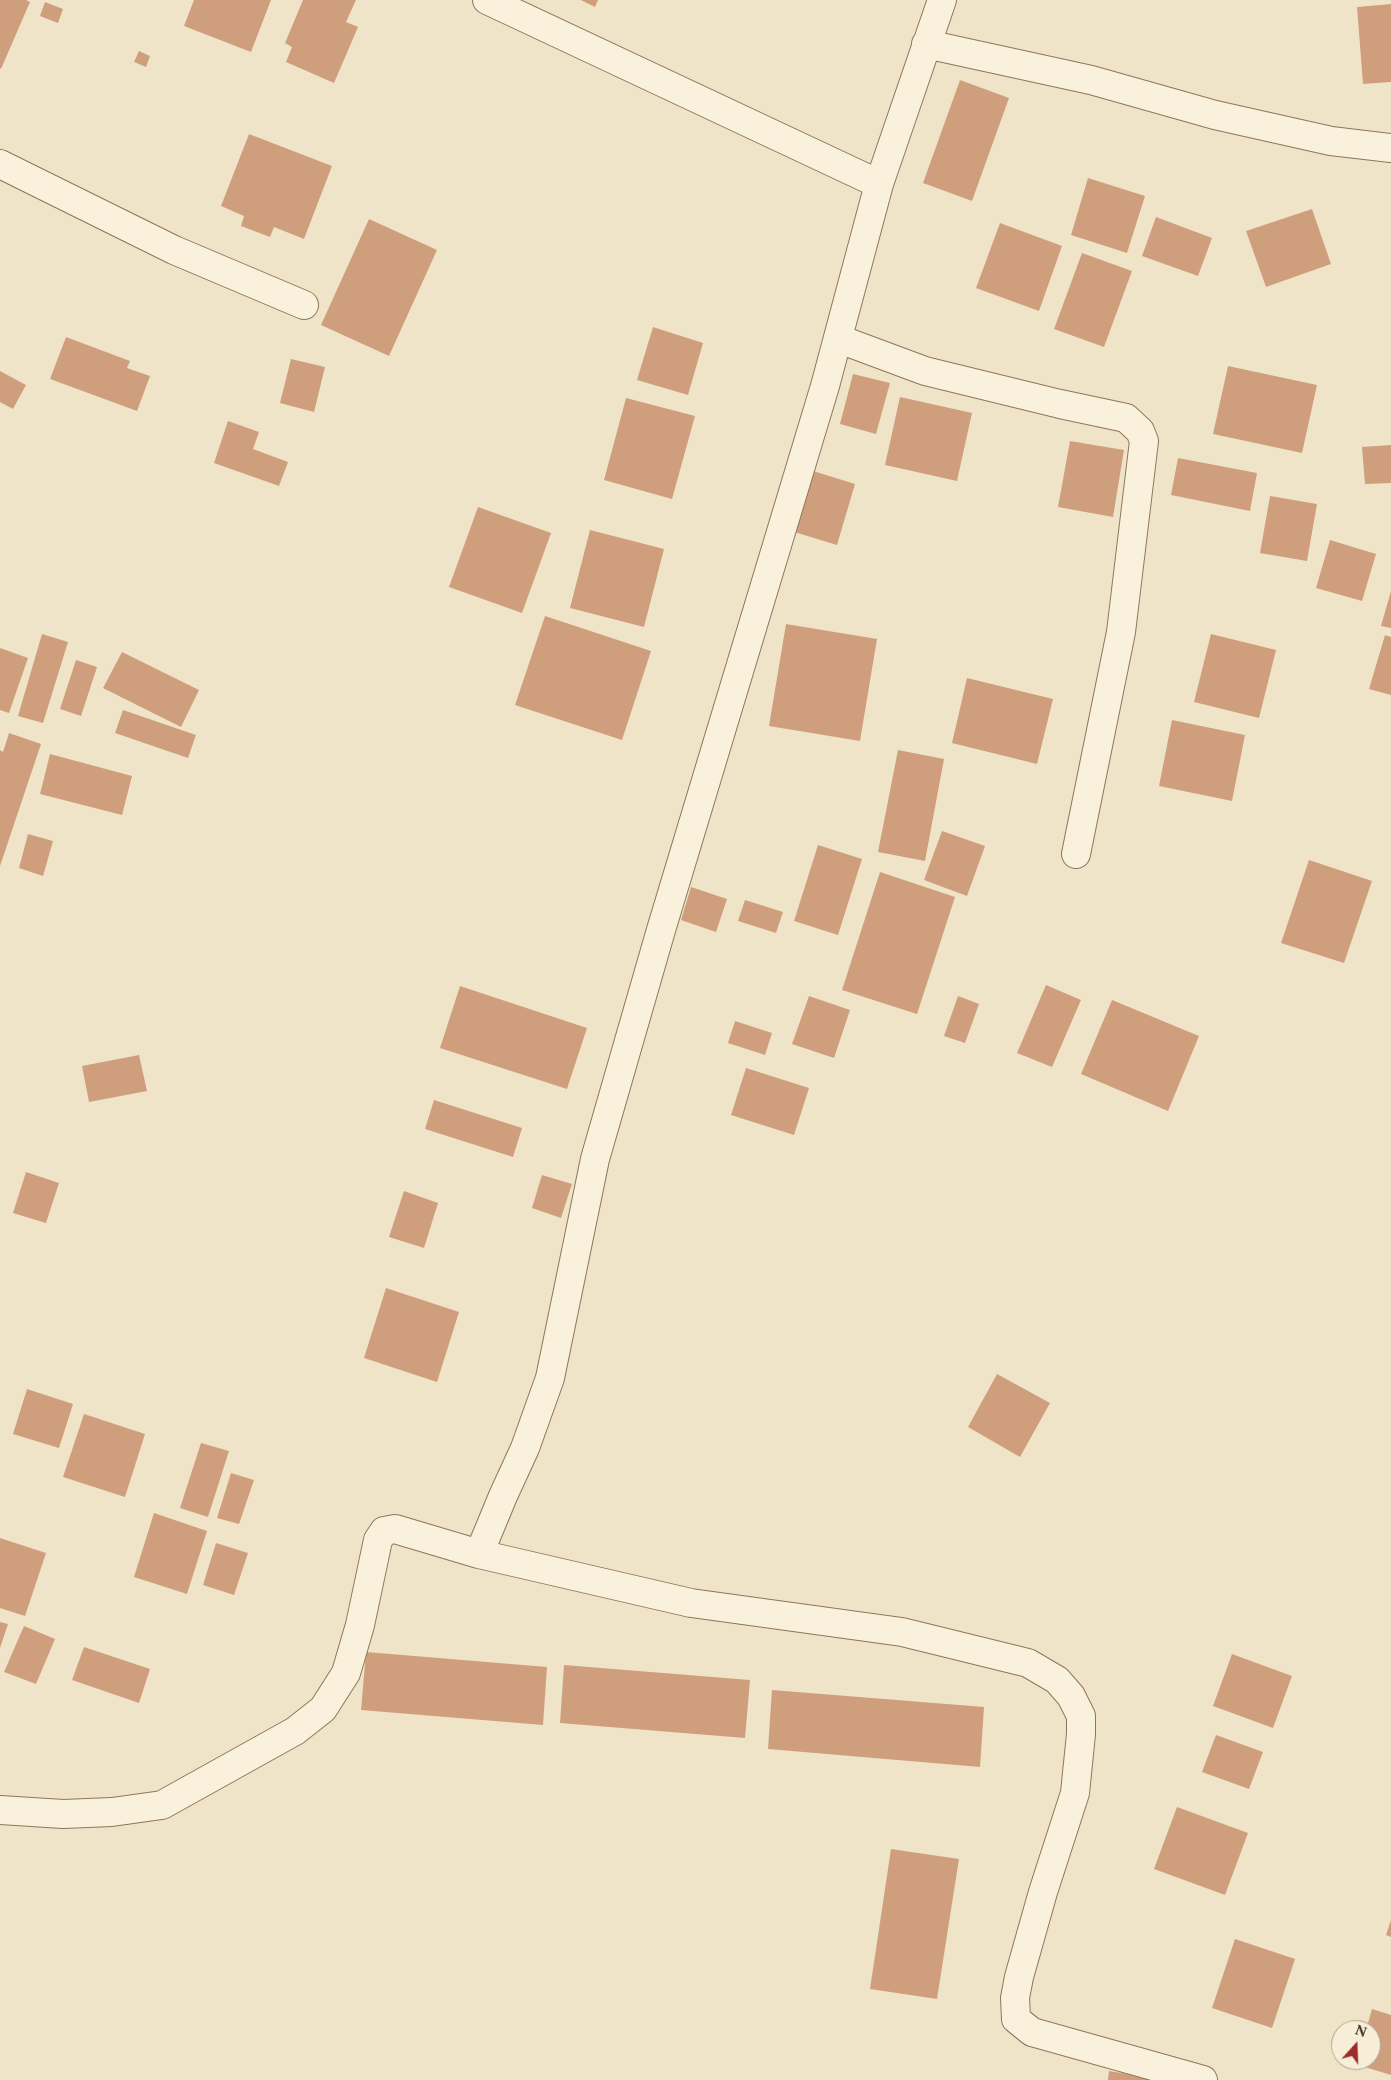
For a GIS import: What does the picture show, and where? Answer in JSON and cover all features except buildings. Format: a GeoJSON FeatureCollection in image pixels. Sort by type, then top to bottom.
{"type":"FeatureCollection","features":[{"type":"Feature","properties":{"kind":"street"},"geometry":{"type":"LineString","coordinates":[[487,0],[879,184]]}},
{"type":"Feature","properties":{"kind":"street"},"geometry":{"type":"LineString","coordinates":[[479,1554],[502,1496],[526,1448],[550,1378],[595,1159],[661,930],[839,339],[879,184],[942,0]]}},
{"type":"Feature","properties":{"kind":"street"},"geometry":{"type":"LineString","coordinates":[[926,44],[1091,80],[1216,115],[1331,141],[1391,148]]}},
{"type":"Feature","properties":{"kind":"street"},"geometry":{"type":"LineString","coordinates":[[0,164],[174,250],[304,305]]}},
{"type":"Feature","properties":{"kind":"street"},"geometry":{"type":"LineString","coordinates":[[839,339],[925,371],[1126,418],[1140,431],[1144,442],[1121,632],[1076,854]]}},
{"type":"Feature","properties":{"kind":"street"},"geometry":{"type":"LineString","coordinates":[[0,1810],[63,1814],[112,1812],[162,1805],[295,1731],[322,1709],[346,1673],[360,1625],[378,1540],[384,1531],[395,1530],[479,1554],[691,1603],[902,1632],[1028,1663],[1057,1680],[1071,1696],[1081,1716],[1075,1793],[1043,1892],[1019,1977],[1014,1998],[1016,2019],[1032,2032],[1203,2080]]}}]}
